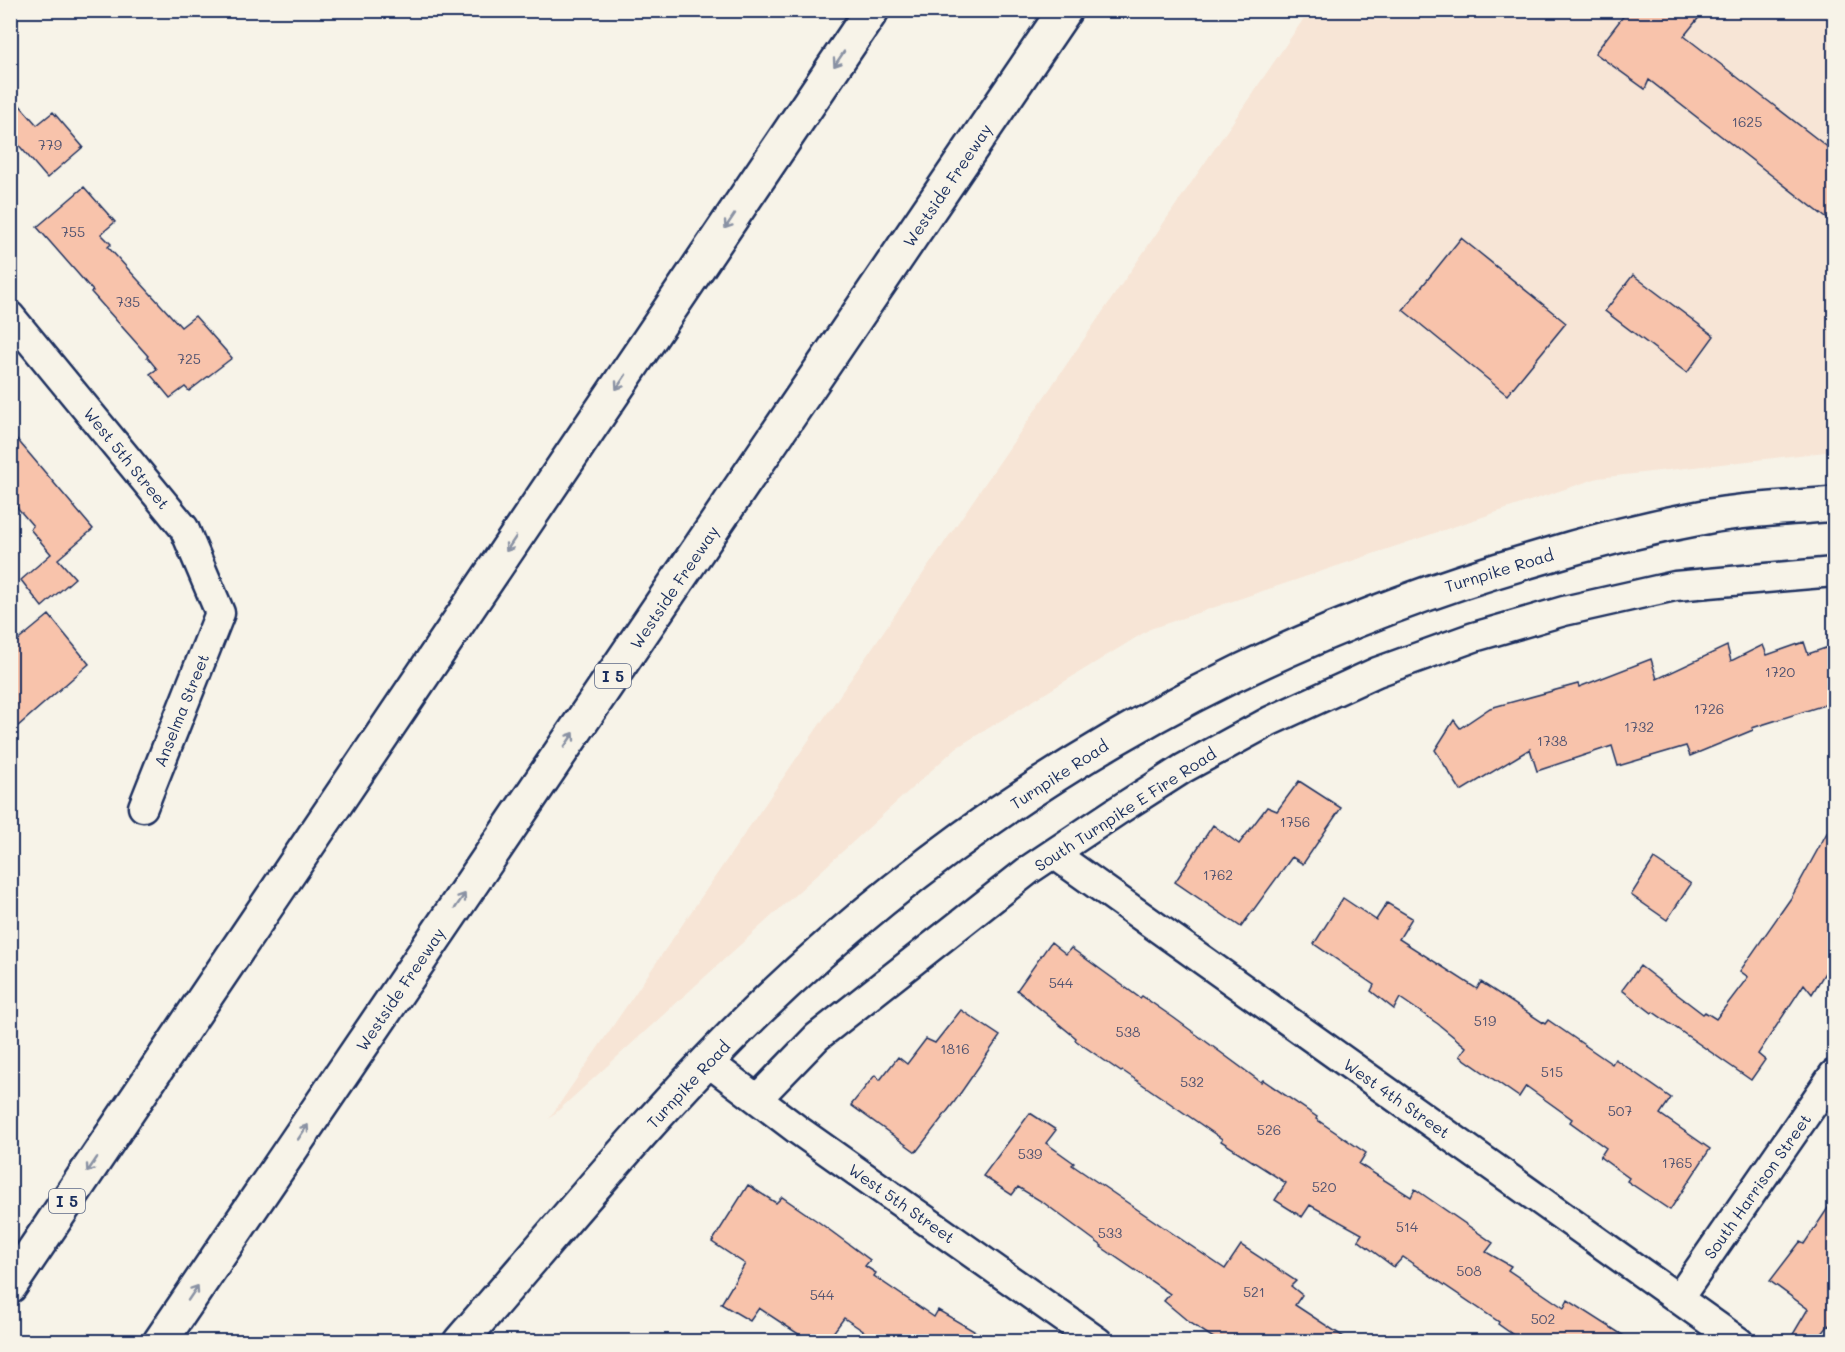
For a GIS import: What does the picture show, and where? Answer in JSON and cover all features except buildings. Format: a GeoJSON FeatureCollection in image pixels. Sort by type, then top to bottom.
{"type":"FeatureCollection","features":[{"type":"Feature","properties":{"kind":"main road","name":"I 5"},"geometry":{"type":"LineString","coordinates":[[10,1286],[872,10]]}},
{"type":"Feature","properties":{"kind":"main road","name":"Westside Freeway"},"geometry":{"type":"LineString","coordinates":[[160,1341],[1065,10]]}},
{"type":"Feature","properties":{"kind":"main road","name":"Turnpike Road"},"geometry":{"type":"LineString","coordinates":[[460,1341],[658,1114],[756,1013],[849,926],[956,842],[1068,765],[1166,709],[1274,654],[1378,610],[1476,576],[1593,542],[1712,516],[1834,504]]}},
{"type":"Feature","properties":{"kind":"street","name":"West 5th Street"},"geometry":{"type":"LineString","coordinates":[[10,316],[184,528],[220,613]]}},
{"type":"Feature","properties":{"kind":"street","name":"South Turnpike E Fire Road"},"geometry":{"type":"LineString","coordinates":[[757,1098],[817,1037],[1021,877],[1184,768],[1270,721],[1377,672],[1474,637],[1564,610],[1675,586],[1834,572]]}},
{"type":"Feature","properties":{"kind":"street","name":"Anselma Street"},"geometry":{"type":"LineString","coordinates":[[143,807],[220,613]]}},
{"type":"Feature","properties":{"kind":"street","name":"West 4th Street"},"geometry":{"type":"LineString","coordinates":[[1054,854],[1739,1341]]}},
{"type":"Feature","properties":{"kind":"street","name":"West 5th Street"},"geometry":{"type":"LineString","coordinates":[[708,1062],[808,1136],[1098,1341]]}},
{"type":"Feature","properties":{"kind":"street","name":"South Harrison Street"},"geometry":{"type":"LineString","coordinates":[[1679,1299],[1834,1074]]}},
{"type":"Feature","properties":{"kind":"shaded area"},"geometry":{"type":"Polygon","coordinates":[[[1309,11],[1834,11],[1834,451],[1598,478],[1150,629],[956,748],[549,1119],[1309,11]]]}}]}
